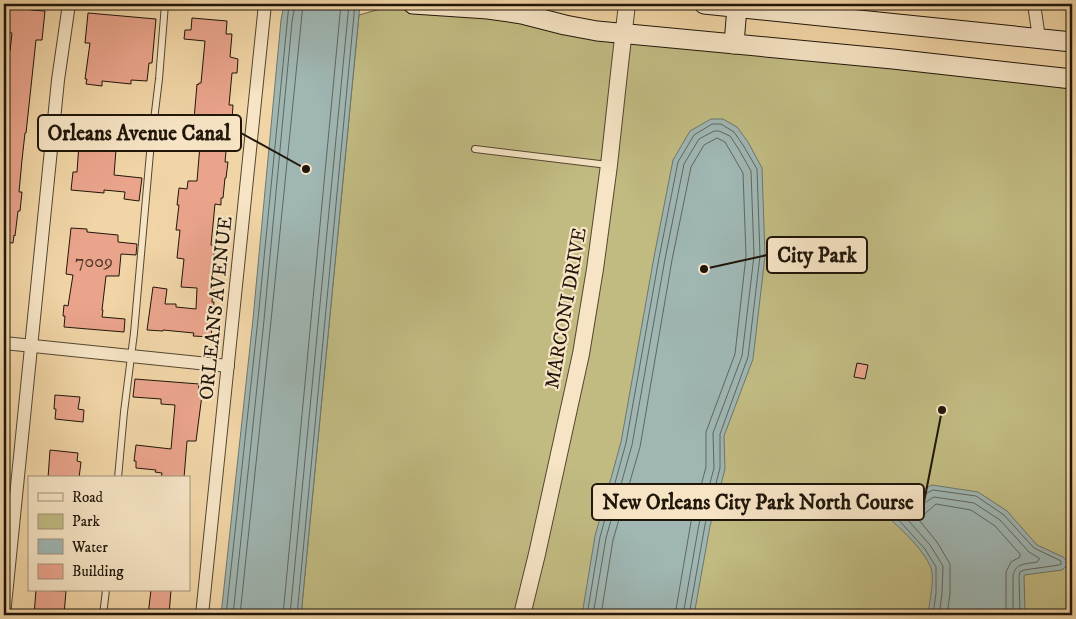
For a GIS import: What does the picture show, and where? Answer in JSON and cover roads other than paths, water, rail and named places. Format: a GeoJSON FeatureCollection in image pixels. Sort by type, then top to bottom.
{"type":"FeatureCollection","features":[{"type":"Feature","properties":{"kind":"main road"},"geometry":{"type":"LineString","coordinates":[[413,4],[488,9],[522,14],[597,31],[1072,78]]}},
{"type":"Feature","properties":{"kind":"main road"},"geometry":{"type":"LineString","coordinates":[[704,4],[816,10],[1072,42]]}},
{"type":"Feature","properties":{"kind":"main road"},"geometry":{"type":"LineString","coordinates":[[734,44],[737,7]]}},
{"type":"Feature","properties":{"kind":"street"},"geometry":{"type":"LineString","coordinates":[[4,615],[58,80],[69,4]]}},
{"type":"Feature","properties":{"kind":"street","name":"ORLEANS AVENUE"},"geometry":{"type":"LineString","coordinates":[[202,615],[265,4]]}},
{"type":"Feature","properties":{"kind":"street","name":"MARCONI DRIVE"},"geometry":{"type":"LineString","coordinates":[[522,615],[581,354],[609,165],[627,4]]}},
{"type":"Feature","properties":{"kind":"street"},"geometry":{"type":"LineString","coordinates":[[1034,4],[1039,38]]}},
{"type":"Feature","properties":{"kind":"street"},"geometry":{"type":"LineString","coordinates":[[4,344],[228,366]]}},
{"type":"Feature","properties":{"kind":"lane"},"geometry":{"type":"LineString","coordinates":[[118,476],[165,4]]}},
{"type":"Feature","properties":{"kind":"lane"},"geometry":{"type":"LineString","coordinates":[[475,148],[609,165]]}},
{"type":"Feature","properties":{"kind":"lane"},"geometry":{"type":"LineString","coordinates":[[103,615],[106,592]]}},
{"type":"Feature","properties":{"kind":"water"},"geometry":{"type":"Polygon","coordinates":[[[284,4],[360,4],[301,615],[221,615],[253,319],[284,4]]]}},
{"type":"Feature","properties":{"kind":"water"},"geometry":{"type":"Polygon","coordinates":[[[711,119],[723,119],[737,127],[748,142],[762,168],[765,256],[753,359],[724,436],[725,469],[710,526],[694,615],[582,615],[595,536],[621,442],[673,160],[690,131],[711,119]]]}},
{"type":"Feature","properties":{"kind":"water"},"geometry":{"type":"Polygon","coordinates":[[[932,485],[978,492],[1007,511],[1037,545],[1063,557],[1070,563],[1062,570],[1024,575],[1025,613],[1023,615],[928,615],[932,584],[931,568],[916,545],[882,512],[906,506],[922,490],[932,485]]]}},
{"type":"Feature","properties":{"kind":"place","name":"Orleans Avenue Canal"},"geometry":{"type":"Point","coordinates":[306,169]}},
{"type":"Feature","properties":{"kind":"place","name":"City Park"},"geometry":{"type":"Point","coordinates":[704,269]}},
{"type":"Feature","properties":{"kind":"place","name":"New Orleans City Park North Course"},"geometry":{"type":"Point","coordinates":[942,410]}}]}
